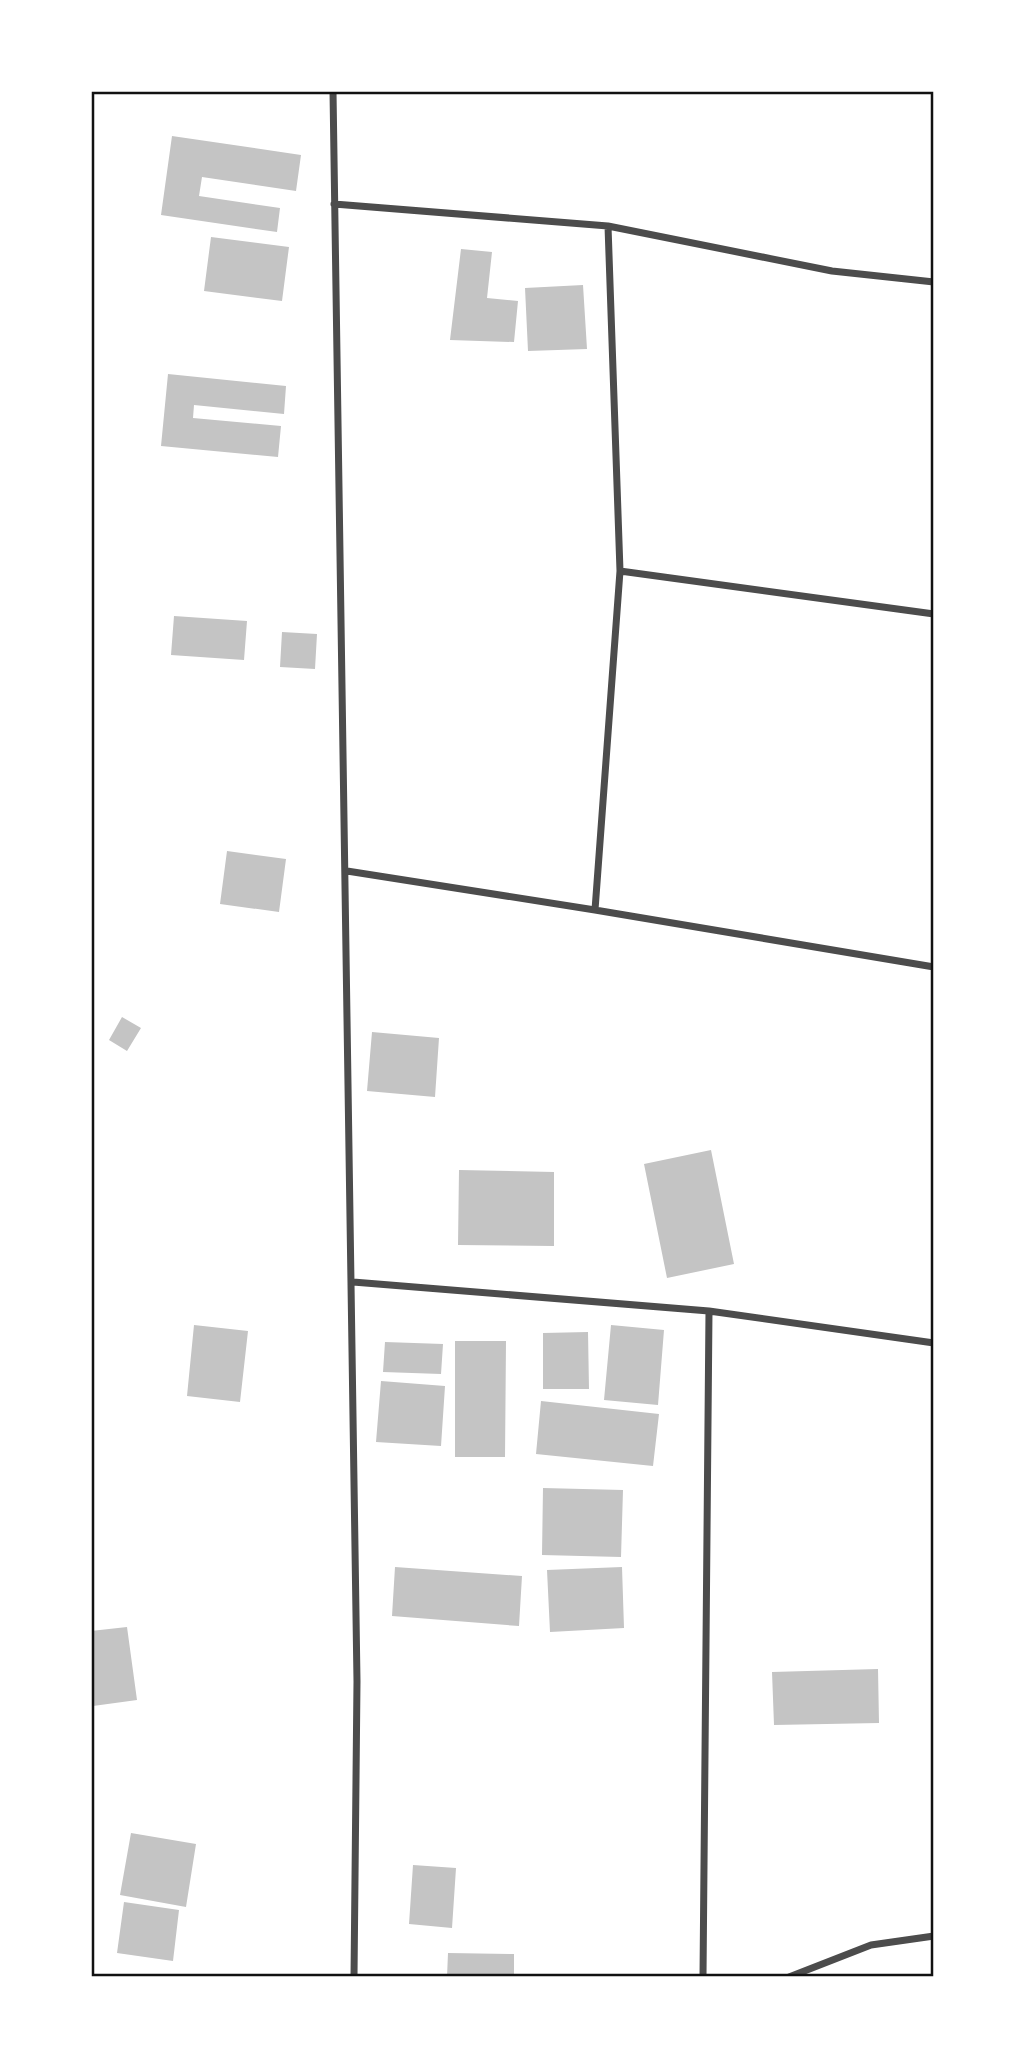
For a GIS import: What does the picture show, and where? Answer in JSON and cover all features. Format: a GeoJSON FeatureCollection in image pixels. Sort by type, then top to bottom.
{"type":"FeatureCollection","features":[{"type":"Feature","properties":{"kind":"street"},"geometry":{"type":"LineString","coordinates":[[333,91],[358,1681],[355,1977]]}},
{"type":"Feature","properties":{"kind":"street"},"geometry":{"type":"LineString","coordinates":[[334,204],[608,226],[832,271],[934,282]]}},
{"type":"Feature","properties":{"kind":"street"},"geometry":{"type":"LineString","coordinates":[[594,910],[620,571],[608,226]]}},
{"type":"Feature","properties":{"kind":"street"},"geometry":{"type":"LineString","coordinates":[[620,571],[934,614]]}},
{"type":"Feature","properties":{"kind":"street"},"geometry":{"type":"LineString","coordinates":[[347,871],[934,967]]}},
{"type":"Feature","properties":{"kind":"street"},"geometry":{"type":"LineString","coordinates":[[353,1282],[709,1311],[934,1343]]}},
{"type":"Feature","properties":{"kind":"street"},"geometry":{"type":"LineString","coordinates":[[703,1977],[709,1311]]}},
{"type":"Feature","properties":{"kind":"street"},"geometry":{"type":"LineString","coordinates":[[789,1977],[871,1945],[934,1936]]}},
{"type":"Feature","properties":{"kind":"building"},"geometry":{"type":"Polygon","coordinates":[[[172,136],[301,155],[296,191],[202,177],[199,196],[280,208],[277,232],[161,215],[172,136]]]}},
{"type":"Feature","properties":{"kind":"building"},"geometry":{"type":"Polygon","coordinates":[[[211,237],[289,247],[282,301],[204,291],[211,237]]]}},
{"type":"Feature","properties":{"kind":"building"},"geometry":{"type":"Polygon","coordinates":[[[461,249],[492,252],[487,298],[518,301],[514,342],[450,340],[461,249]]]}},
{"type":"Feature","properties":{"kind":"building"},"geometry":{"type":"Polygon","coordinates":[[[583,285],[587,349],[528,351],[525,288],[583,285]]]}},
{"type":"Feature","properties":{"kind":"building"},"geometry":{"type":"Polygon","coordinates":[[[168,374],[286,386],[284,414],[194,405],[193,418],[281,426],[278,457],[161,446],[168,374]]]}},
{"type":"Feature","properties":{"kind":"building"},"geometry":{"type":"Polygon","coordinates":[[[174,616],[247,621],[244,660],[171,655],[174,616]]]}},
{"type":"Feature","properties":{"kind":"building"},"geometry":{"type":"Polygon","coordinates":[[[282,632],[317,634],[315,669],[280,667],[282,632]]]}},
{"type":"Feature","properties":{"kind":"building"},"geometry":{"type":"Polygon","coordinates":[[[227,851],[286,859],[279,912],[220,904],[227,851]]]}},
{"type":"Feature","properties":{"kind":"building"},"geometry":{"type":"Polygon","coordinates":[[[122,1017],[141,1028],[127,1051],[109,1040],[122,1017]]]}},
{"type":"Feature","properties":{"kind":"building"},"geometry":{"type":"Polygon","coordinates":[[[372,1032],[439,1038],[435,1097],[367,1091],[372,1032]]]}},
{"type":"Feature","properties":{"kind":"building"},"geometry":{"type":"Polygon","coordinates":[[[711,1150],[734,1264],[667,1278],[644,1164],[711,1150]]]}},
{"type":"Feature","properties":{"kind":"building"},"geometry":{"type":"Polygon","coordinates":[[[459,1170],[554,1172],[554,1246],[458,1245],[459,1170]]]}},
{"type":"Feature","properties":{"kind":"building"},"geometry":{"type":"Polygon","coordinates":[[[194,1325],[248,1331],[240,1402],[187,1396],[194,1325]]]}},
{"type":"Feature","properties":{"kind":"building"},"geometry":{"type":"Polygon","coordinates":[[[611,1325],[664,1330],[658,1405],[604,1400],[611,1325]]]}},
{"type":"Feature","properties":{"kind":"building"},"geometry":{"type":"Polygon","coordinates":[[[588,1332],[589,1389],[543,1389],[543,1333],[588,1332]]]}},
{"type":"Feature","properties":{"kind":"building"},"geometry":{"type":"Polygon","coordinates":[[[455,1341],[506,1341],[505,1457],[455,1457],[455,1341]]]}},
{"type":"Feature","properties":{"kind":"building"},"geometry":{"type":"Polygon","coordinates":[[[385,1342],[443,1344],[441,1374],[383,1372],[385,1342]]]}},
{"type":"Feature","properties":{"kind":"building"},"geometry":{"type":"Polygon","coordinates":[[[381,1381],[445,1386],[441,1446],[376,1442],[381,1381]]]}},
{"type":"Feature","properties":{"kind":"building"},"geometry":{"type":"Polygon","coordinates":[[[541,1401],[659,1414],[653,1466],[536,1454],[541,1401]]]}},
{"type":"Feature","properties":{"kind":"building"},"geometry":{"type":"Polygon","coordinates":[[[543,1488],[623,1490],[621,1557],[542,1555],[543,1488]]]}},
{"type":"Feature","properties":{"kind":"building"},"geometry":{"type":"Polygon","coordinates":[[[395,1567],[522,1576],[519,1626],[392,1616],[395,1567]]]}},
{"type":"Feature","properties":{"kind":"building"},"geometry":{"type":"Polygon","coordinates":[[[622,1567],[624,1628],[550,1632],[547,1570],[622,1567]]]}},
{"type":"Feature","properties":{"kind":"building"},"geometry":{"type":"Polygon","coordinates":[[[127,1627],[137,1700],[93,1706],[91,1631],[127,1627]]]}},
{"type":"Feature","properties":{"kind":"building"},"geometry":{"type":"Polygon","coordinates":[[[878,1669],[879,1723],[774,1725],[772,1672],[878,1669]]]}},
{"type":"Feature","properties":{"kind":"building"},"geometry":{"type":"Polygon","coordinates":[[[131,1833],[196,1844],[186,1907],[120,1895],[131,1833]]]}},
{"type":"Feature","properties":{"kind":"building"},"geometry":{"type":"Polygon","coordinates":[[[413,1865],[456,1868],[452,1928],[409,1924],[413,1865]]]}},
{"type":"Feature","properties":{"kind":"building"},"geometry":{"type":"Polygon","coordinates":[[[124,1902],[179,1910],[173,1961],[117,1953],[124,1902]]]}},
{"type":"Feature","properties":{"kind":"building"},"geometry":{"type":"Polygon","coordinates":[[[448,1953],[514,1954],[514,1977],[447,1977],[448,1953]]]}}]}
